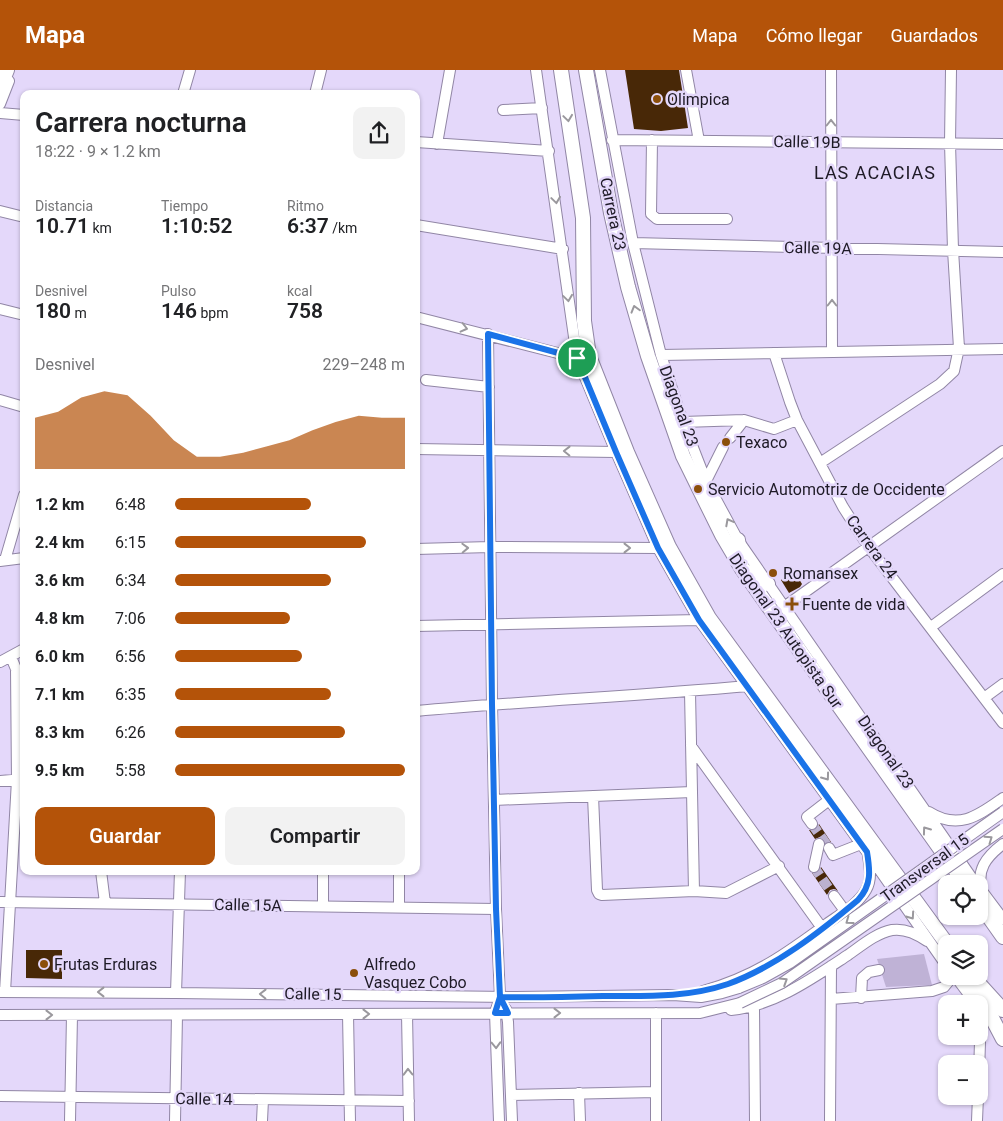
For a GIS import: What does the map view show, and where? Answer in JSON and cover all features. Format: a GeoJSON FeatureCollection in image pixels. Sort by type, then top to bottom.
{"type":"FeatureCollection","features":[{"type":"Feature","properties":{"kind":"main road"},"geometry":{"type":"LineString","coordinates":[[0,87],[6,70]]}},
{"type":"Feature","properties":{"kind":"main road","name":"Carrera 23"},"geometry":{"type":"LineString","coordinates":[[561,70],[582,218],[583,357]]}},
{"type":"Feature","properties":{"kind":"main road","name":"Carrera 23"},"geometry":{"type":"LineString","coordinates":[[586,70],[611,213],[628,286],[654,355]]}},
{"type":"Feature","properties":{"kind":"main road","name":"Diagonal 23 Autopista Sur"},"geometry":{"type":"LineString","coordinates":[[654,355],[683,456],[722,535],[742,569],[959,875]]}},
{"type":"Feature","properties":{"kind":"main road"},"geometry":{"type":"LineString","coordinates":[[583,357],[669,547],[709,618],[940,935]]}},
{"type":"Feature","properties":{"kind":"main road"},"geometry":{"type":"LineString","coordinates":[[738,540],[742,569],[768,584]]}},
{"type":"Feature","properties":{"kind":"main road"},"geometry":{"type":"LineString","coordinates":[[988,908],[1003,937]]}},
{"type":"Feature","properties":{"kind":"main road"},"geometry":{"type":"LineString","coordinates":[[976,985],[1003,1039]]}},
{"type":"Feature","properties":{"kind":"main road"},"geometry":{"type":"LineString","coordinates":[[981,985],[1003,1010]]}},
{"type":"Feature","properties":{"kind":"street"},"geometry":{"type":"LineString","coordinates":[[0,104],[13,70]]}},
{"type":"Feature","properties":{"kind":"street"},"geometry":{"type":"LineString","coordinates":[[184,90],[190,70]]}},
{"type":"Feature","properties":{"kind":"street"},"geometry":{"type":"LineString","coordinates":[[316,90],[320,70]]}},
{"type":"Feature","properties":{"kind":"street"},"geometry":{"type":"LineString","coordinates":[[438,144],[450,70]]}},
{"type":"Feature","properties":{"kind":"street"},"geometry":{"type":"LineString","coordinates":[[536,70],[563,249],[583,357],[616,452],[658,548],[699,620],[864,848],[938,954]]}},
{"type":"Feature","properties":{"kind":"street","name":"Carrera 23"},"geometry":{"type":"LineString","coordinates":[[600,70],[654,355]]}},
{"type":"Feature","properties":{"kind":"street"},"geometry":{"type":"LineString","coordinates":[[686,70],[699,141]]}},
{"type":"Feature","properties":{"kind":"street"},"geometry":{"type":"LineString","coordinates":[[831,70],[832,352]]}},
{"type":"Feature","properties":{"kind":"street"},"geometry":{"type":"LineString","coordinates":[[820,463],[940,384],[954,371],[959,348],[953,250],[950,142],[951,70]]}},
{"type":"Feature","properties":{"kind":"street"},"geometry":{"type":"LineString","coordinates":[[503,110],[542,108]]}},
{"type":"Feature","properties":{"kind":"street"},"geometry":{"type":"LineString","coordinates":[[0,113],[20,115]]}},
{"type":"Feature","properties":{"kind":"street","name":"Calle 19B"},"geometry":{"type":"LineString","coordinates":[[612,140],[1003,144]]}},
{"type":"Feature","properties":{"kind":"street"},"geometry":{"type":"LineString","coordinates":[[652,140],[651,188],[653,217],[657,219],[727,219]]}},
{"type":"Feature","properties":{"kind":"street"},"geometry":{"type":"LineString","coordinates":[[420,142],[548,151]]}},
{"type":"Feature","properties":{"kind":"street"},"geometry":{"type":"LineString","coordinates":[[0,211],[20,216]]}},
{"type":"Feature","properties":{"kind":"street"},"geometry":{"type":"LineString","coordinates":[[420,226],[563,249]]}},
{"type":"Feature","properties":{"kind":"street","name":"Calle 19A"},"geometry":{"type":"LineString","coordinates":[[633,243],[1003,252]]}},
{"type":"Feature","properties":{"kind":"street"},"geometry":{"type":"LineString","coordinates":[[0,308],[20,314]]}},
{"type":"Feature","properties":{"kind":"street"},"geometry":{"type":"LineString","coordinates":[[420,318],[583,357]]}},
{"type":"Feature","properties":{"kind":"street"},"geometry":{"type":"LineString","coordinates":[[488,334],[492,704],[496,909],[500,997],[495,1013],[499,1121]]}},
{"type":"Feature","properties":{"kind":"street"},"geometry":{"type":"LineString","coordinates":[[654,355],[1003,348]]}},
{"type":"Feature","properties":{"kind":"street","name":"Carrera 24"},"geometry":{"type":"LineString","coordinates":[[774,353],[797,420],[843,507],[868,546],[1003,723]]}},
{"type":"Feature","properties":{"kind":"street","name":"Diagonal 23"},"geometry":{"type":"LineString","coordinates":[[654,355],[706,481],[738,540],[926,810],[969,875]]}},
{"type":"Feature","properties":{"kind":"street"},"geometry":{"type":"LineString","coordinates":[[426,380],[488,387]]}},
{"type":"Feature","properties":{"kind":"street"},"geometry":{"type":"LineString","coordinates":[[0,400],[20,406]]}},
{"type":"Feature","properties":{"kind":"street"},"geometry":{"type":"LineString","coordinates":[[683,422],[744,420],[774,429],[797,420]]}},
{"type":"Feature","properties":{"kind":"street"},"geometry":{"type":"LineString","coordinates":[[730,438],[744,420]]}},
{"type":"Feature","properties":{"kind":"street"},"geometry":{"type":"LineString","coordinates":[[706,481],[723,447]]}},
{"type":"Feature","properties":{"kind":"street"},"geometry":{"type":"LineString","coordinates":[[420,450],[616,452]]}},
{"type":"Feature","properties":{"kind":"street"},"geometry":{"type":"LineString","coordinates":[[784,607],[1003,451]]}},
{"type":"Feature","properties":{"kind":"street"},"geometry":{"type":"LineString","coordinates":[[20,507],[2,561],[20,559]]}},
{"type":"Feature","properties":{"kind":"street"},"geometry":{"type":"LineString","coordinates":[[420,550],[490,547],[658,548]]}},
{"type":"Feature","properties":{"kind":"street"},"geometry":{"type":"LineString","coordinates":[[931,627],[1003,574]]}},
{"type":"Feature","properties":{"kind":"street"},"geometry":{"type":"LineString","coordinates":[[420,626],[699,620]]}},
{"type":"Feature","properties":{"kind":"street"},"geometry":{"type":"LineString","coordinates":[[0,662],[20,651]]}},
{"type":"Feature","properties":{"kind":"street"},"geometry":{"type":"LineString","coordinates":[[2,992],[5,902],[20,779],[16,669],[11,657]]}},
{"type":"Feature","properties":{"kind":"street"},"geometry":{"type":"LineString","coordinates":[[984,698],[1003,684]]}},
{"type":"Feature","properties":{"kind":"street"},"geometry":{"type":"LineString","coordinates":[[420,711],[492,704],[690,692],[748,686]]}},
{"type":"Feature","properties":{"kind":"street"},"geometry":{"type":"LineString","coordinates":[[690,692],[694,891]]}},
{"type":"Feature","properties":{"kind":"street"},"geometry":{"type":"LineString","coordinates":[[691,746],[822,928]]}},
{"type":"Feature","properties":{"kind":"street"},"geometry":{"type":"LineString","coordinates":[[0,781],[20,779]]}},
{"type":"Feature","properties":{"kind":"street"},"geometry":{"type":"LineString","coordinates":[[494,800],[692,792]]}},
{"type":"Feature","properties":{"kind":"street"},"geometry":{"type":"LineString","coordinates":[[593,796],[597,890],[599,894],[694,891],[726,893],[779,866]]}},
{"type":"Feature","properties":{"kind":"street"},"geometry":{"type":"LineString","coordinates":[[926,810],[944,819],[963,820],[979,814],[1003,798]]}},
{"type":"Feature","properties":{"kind":"street"},"geometry":{"type":"LineString","coordinates":[[812,824],[807,817],[829,800]]}},
{"type":"Feature","properties":{"kind":"street","name":"Transversal 15"},"geometry":{"type":"LineString","coordinates":[[656,996],[701,997],[739,988],[763,978],[790,963],[1003,812]]}},
{"type":"Feature","properties":{"kind":"street","name":"Transversal 15"},"geometry":{"type":"LineString","coordinates":[[656,1013],[700,1013],[740,1003],[782,983],[1003,829]]}},
{"type":"Feature","properties":{"kind":"street"},"geometry":{"type":"LineString","coordinates":[[814,868],[819,844]]}},
{"type":"Feature","properties":{"kind":"street"},"geometry":{"type":"LineString","coordinates":[[980,875],[983,865],[991,854],[1003,844]]}},
{"type":"Feature","properties":{"kind":"street"},"geometry":{"type":"LineString","coordinates":[[829,848],[833,855],[864,848]]}},
{"type":"Feature","properties":{"kind":"street"},"geometry":{"type":"LineString","coordinates":[[673,995],[719,986],[757,971],[782,957],[845,911],[862,896],[868,886],[870,869],[864,848]]}},
{"type":"Feature","properties":{"kind":"street"},"geometry":{"type":"LineString","coordinates":[[101,875],[105,904]]}},
{"type":"Feature","properties":{"kind":"street"},"geometry":{"type":"LineString","coordinates":[[176,993],[180,875]]}},
{"type":"Feature","properties":{"kind":"street"},"geometry":{"type":"LineString","coordinates":[[322,906],[323,875]]}},
{"type":"Feature","properties":{"kind":"street"},"geometry":{"type":"LineString","coordinates":[[399,875],[399,908]]}},
{"type":"Feature","properties":{"kind":"street"},"geometry":{"type":"LineString","coordinates":[[834,896],[845,911]]}},
{"type":"Feature","properties":{"kind":"street","name":"Calle 15A"},"geometry":{"type":"LineString","coordinates":[[5,902],[496,909]]}},
{"type":"Feature","properties":{"kind":"street","name":"Diagonal 23"},"geometry":{"type":"LineString","coordinates":[[988,902],[1003,919]]}},
{"type":"Feature","properties":{"kind":"street"},"geometry":{"type":"LineString","coordinates":[[700,1013],[741,1009],[754,1006],[783,994],[875,937],[891,930],[906,930],[930,943]]}},
{"type":"Feature","properties":{"kind":"street"},"geometry":{"type":"LineString","coordinates":[[830,1121],[831,966]]}},
{"type":"Feature","properties":{"kind":"street"},"geometry":{"type":"LineString","coordinates":[[861,998],[862,978],[869,972],[879,970]]}},
{"type":"Feature","properties":{"kind":"street"},"geometry":{"type":"LineString","coordinates":[[831,999],[932,991],[946,985]]}},
{"type":"Feature","properties":{"kind":"street"},"geometry":{"type":"LineString","coordinates":[[961,985],[969,995]]}},
{"type":"Feature","properties":{"kind":"street","name":"Calle 15"},"geometry":{"type":"LineString","coordinates":[[2,992],[500,997],[656,996]]}},
{"type":"Feature","properties":{"kind":"street"},"geometry":{"type":"LineString","coordinates":[[500,997],[508,1013],[512,1121]]}},
{"type":"Feature","properties":{"kind":"street"},"geometry":{"type":"LineString","coordinates":[[754,1006],[755,1121]]}},
{"type":"Feature","properties":{"kind":"street"},"geometry":{"type":"LineString","coordinates":[[656,1013],[656,1121]]}},
{"type":"Feature","properties":{"kind":"street","name":"Calle 15"},"geometry":{"type":"LineString","coordinates":[[0,1015],[656,1013]]}},
{"type":"Feature","properties":{"kind":"street"},"geometry":{"type":"LineString","coordinates":[[348,1014],[350,1121]]}},
{"type":"Feature","properties":{"kind":"street"},"geometry":{"type":"LineString","coordinates":[[407,1014],[409,1121]]}},
{"type":"Feature","properties":{"kind":"street"},"geometry":{"type":"LineString","coordinates":[[70,1121],[72,1015]]}},
{"type":"Feature","properties":{"kind":"street"},"geometry":{"type":"LineString","coordinates":[[175,1121],[177,1015]]}},
{"type":"Feature","properties":{"kind":"street"},"geometry":{"type":"LineString","coordinates":[[988,1020],[1003,1039]]}},
{"type":"Feature","properties":{"kind":"street"},"geometry":{"type":"LineString","coordinates":[[511,1095],[656,1092]]}},
{"type":"Feature","properties":{"kind":"street"},"geometry":{"type":"LineString","coordinates":[[579,1093],[580,1121]]}},
{"type":"Feature","properties":{"kind":"street","name":"Calle 14"},"geometry":{"type":"LineString","coordinates":[[0,1096],[409,1102]]}},
{"type":"Feature","properties":{"kind":"street"},"geometry":{"type":"LineString","coordinates":[[262,1121],[263,1100]]}},
{"type":"Feature","properties":{"kind":"street"},"geometry":{"type":"LineString","coordinates":[[978,1105],[978,1121]]}},
{"type":"Feature","properties":{"kind":"shaded area"},"geometry":{"type":"Polygon","coordinates":[[[924,954],[932,985],[886,987],[877,959],[924,954]]]}},
{"type":"Feature","properties":{"kind":"building","name":"Olimpica"},"geometry":{"type":"Polygon","coordinates":[[[625,70],[679,70],[688,128],[661,131],[634,129],[625,70]]]}},
{"type":"Feature","properties":{"kind":"building"},"geometry":{"type":"Polygon","coordinates":[[[794,571],[802,584],[789,593],[781,580],[794,571]]]}},
{"type":"Feature","properties":{"kind":"building"},"geometry":{"type":"Polygon","coordinates":[[[819,824],[831,842],[826,842],[820,837],[815,839],[809,830],[816,830],[819,824]]]}},
{"type":"Feature","properties":{"kind":"building"},"geometry":{"type":"Polygon","coordinates":[[[821,867],[838,891],[830,890],[827,895],[812,873],[819,872],[821,867]]]}},
{"type":"Feature","properties":{"kind":"building","name":"Frutas Erduras"},"geometry":{"type":"Polygon","coordinates":[[[26,950],[62,950],[62,979],[26,978],[26,950]]]}},
{"type":"Feature","properties":{"kind":"tunnel"},"geometry":{"type":"LineString","coordinates":[[812,824],[829,848]]}},
{"type":"Feature","properties":{"kind":"tunnel"},"geometry":{"type":"LineString","coordinates":[[814,867],[834,896]]}},
{"type":"Feature","properties":{"kind":"place","name":"Olimpica"},"geometry":{"type":"Point","coordinates":[657,99]}},
{"type":"Feature","properties":{"kind":"place","name":"Texaco"},"geometry":{"type":"Point","coordinates":[726,442]}},
{"type":"Feature","properties":{"kind":"place","name":"Servicio Automotriz de Occidente"},"geometry":{"type":"Point","coordinates":[698,489]}},
{"type":"Feature","properties":{"kind":"place","name":"Romansex"},"geometry":{"type":"Point","coordinates":[773,573]}},
{"type":"Feature","properties":{"kind":"place","name":"Fuente de vida"},"geometry":{"type":"Point","coordinates":[792,604]}},
{"type":"Feature","properties":{"kind":"place","name":"Frutas Erduras"},"geometry":{"type":"Point","coordinates":[44,964]}},
{"type":"Feature","properties":{"kind":"place","name":"Alfredo Vasquez Cobo"},"geometry":{"type":"Point","coordinates":[354,973]}},
{"type":"Feature","properties":{"kind":"district","name":"LAS ACACIAS"},"geometry":{"type":"Point","coordinates":[875,172]}},
{"type":"Feature","properties":{"kind":"route"},"geometry":{"type":"LineString","coordinates":[[577,358],[488,334],[492,704],[496,909],[500,997],[495,1013],[508,1013],[500,997],[673,995],[704,991],[729,983],[757,971],[782,957],[845,911],[862,896],[869,880],[870,869],[867,852],[699,620],[658,548],[577,358]]}}]}
